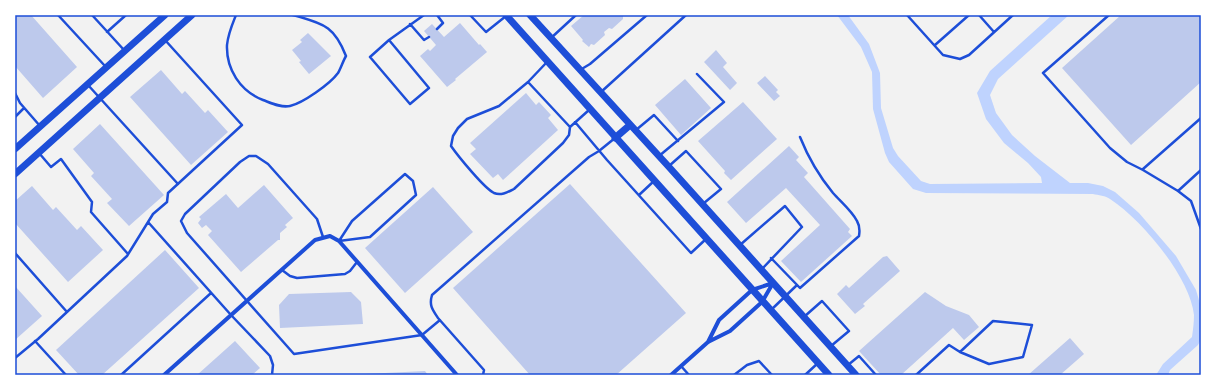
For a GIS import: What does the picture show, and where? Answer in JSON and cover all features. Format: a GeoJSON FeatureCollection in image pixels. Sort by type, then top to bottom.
{"type":"FeatureCollection","features":[{"type":"Feature","properties":{"kind":"main road"},"geometry":{"type":"LineString","coordinates":[[15,149],[165,15]]}},
{"type":"Feature","properties":{"kind":"main road"},"geometry":{"type":"LineString","coordinates":[[15,174],[192,15]]}},
{"type":"Feature","properties":{"kind":"main road"},"geometry":{"type":"LineString","coordinates":[[507,15],[615,138],[829,375]]}},
{"type":"Feature","properties":{"kind":"main road"},"geometry":{"type":"LineString","coordinates":[[530,15],[856,375]]}},
{"type":"Feature","properties":{"kind":"main road"},"geometry":{"type":"LineString","coordinates":[[615,138],[633,128]]}},
{"type":"Feature","properties":{"kind":"street"},"geometry":{"type":"LineString","coordinates":[[164,375],[315,240],[330,236],[338,241],[457,375]]}},
{"type":"Feature","properties":{"kind":"street"},"geometry":{"type":"LineString","coordinates":[[708,342],[719,320],[752,290],[773,283]]}},
{"type":"Feature","properties":{"kind":"street"},"geometry":{"type":"LineString","coordinates":[[671,375],[708,342],[730,331],[762,302],[773,283]]}},
{"type":"Feature","properties":{"kind":"lane"},"geometry":{"type":"LineString","coordinates":[[58,15],[106,68]]}},
{"type":"Feature","properties":{"kind":"lane"},"geometry":{"type":"LineString","coordinates":[[92,15],[125,51]]}},
{"type":"Feature","properties":{"kind":"lane"},"geometry":{"type":"LineString","coordinates":[[107,32],[126,15]]}},
{"type":"Feature","properties":{"kind":"lane"},"geometry":{"type":"LineString","coordinates":[[236,15],[230,30],[227,45],[229,64],[235,77],[248,92],[259,98],[273,104],[289,106],[305,100],[325,85],[338,73],[346,56],[332,31],[317,22],[293,15]]}},
{"type":"Feature","properties":{"kind":"lane"},"geometry":{"type":"LineString","coordinates":[[389,40],[429,88],[410,104],[370,57],[389,40],[424,15]]}},
{"type":"Feature","properties":{"kind":"lane"},"geometry":{"type":"LineString","coordinates":[[437,15],[444,22],[437,29]]}},
{"type":"Feature","properties":{"kind":"lane"},"geometry":{"type":"LineString","coordinates":[[470,15],[486,32],[507,15]]}},
{"type":"Feature","properties":{"kind":"lane"},"geometry":{"type":"LineString","coordinates":[[551,38],[576,15]]}},
{"type":"Feature","properties":{"kind":"lane"},"geometry":{"type":"LineString","coordinates":[[580,70],[590,64],[647,15]]}},
{"type":"Feature","properties":{"kind":"lane"},"geometry":{"type":"LineString","coordinates":[[600,92],[686,15]]}},
{"type":"Feature","properties":{"kind":"lane"},"geometry":{"type":"LineString","coordinates":[[908,15],[943,55],[960,59],[969,55],[1013,15]]}},
{"type":"Feature","properties":{"kind":"lane"},"geometry":{"type":"LineString","coordinates":[[935,46],[969,15]]}},
{"type":"Feature","properties":{"kind":"lane"},"geometry":{"type":"LineString","coordinates":[[979,15],[994,32]]}},
{"type":"Feature","properties":{"kind":"lane"},"geometry":{"type":"LineString","coordinates":[[1109,15],[1043,74],[1110,148],[1127,162],[1178,191],[1191,201],[1201,229]]}},
{"type":"Feature","properties":{"kind":"lane"},"geometry":{"type":"LineString","coordinates":[[410,24],[424,40],[428,37]]}},
{"type":"Feature","properties":{"kind":"lane"},"geometry":{"type":"LineString","coordinates":[[15,358],[67,312],[128,254],[153,214],[168,202],[168,193],[242,125],[164,40]]}},
{"type":"Feature","properties":{"kind":"lane"},"geometry":{"type":"LineString","coordinates":[[548,62],[528,82],[499,106],[467,119],[458,128],[453,136],[451,146],[457,155],[486,187],[494,193],[505,194],[514,189],[563,143],[569,135],[570,127],[590,109]]}},
{"type":"Feature","properties":{"kind":"lane"},"geometry":{"type":"LineString","coordinates":[[659,156],[724,102],[697,74]]}},
{"type":"Feature","properties":{"kind":"lane"},"geometry":{"type":"LineString","coordinates":[[528,82],[570,127]]}},
{"type":"Feature","properties":{"kind":"lane"},"geometry":{"type":"LineString","coordinates":[[88,84],[178,184]]}},
{"type":"Feature","properties":{"kind":"lane"},"geometry":{"type":"LineString","coordinates":[[15,93],[24,108],[41,126]]}},
{"type":"Feature","properties":{"kind":"lane"},"geometry":{"type":"LineString","coordinates":[[15,117],[24,108]]}},
{"type":"Feature","properties":{"kind":"lane"},"geometry":{"type":"LineString","coordinates":[[633,128],[654,115],[678,141]]}},
{"type":"Feature","properties":{"kind":"lane"},"geometry":{"type":"LineString","coordinates":[[1143,170],[1201,118]]}},
{"type":"Feature","properties":{"kind":"lane"},"geometry":{"type":"LineString","coordinates":[[576,122],[599,151],[691,254],[706,239]]}},
{"type":"Feature","properties":{"kind":"lane"},"geometry":{"type":"LineString","coordinates":[[484,375],[484,370],[433,310],[430,302],[432,295],[589,157],[615,138]]}},
{"type":"Feature","properties":{"kind":"lane"},"geometry":{"type":"LineString","coordinates":[[772,258],[800,288],[859,236],[860,226],[856,219],[833,193],[813,164],[800,138]]}},
{"type":"Feature","properties":{"kind":"lane"},"geometry":{"type":"LineString","coordinates":[[669,167],[686,151],[721,189],[703,205]]}},
{"type":"Feature","properties":{"kind":"lane"},"geometry":{"type":"LineString","coordinates":[[39,152],[52,167],[61,159],[92,202],[91,212],[128,254]]}},
{"type":"Feature","properties":{"kind":"lane"},"geometry":{"type":"LineString","coordinates":[[323,237],[317,219],[268,164],[256,156],[249,156],[240,162],[185,214],[181,222],[187,233],[294,354],[422,335],[440,320]]}},
{"type":"Feature","properties":{"kind":"lane"},"geometry":{"type":"LineString","coordinates":[[1178,191],[1201,170]]}},
{"type":"Feature","properties":{"kind":"lane"},"geometry":{"type":"LineString","coordinates":[[405,174],[413,181],[416,195],[370,237],[338,241],[352,222],[405,174]]}},
{"type":"Feature","properties":{"kind":"lane"},"geometry":{"type":"LineString","coordinates":[[639,195],[654,181]]}},
{"type":"Feature","properties":{"kind":"lane"},"geometry":{"type":"LineString","coordinates":[[739,245],[785,206],[802,227],[761,269]]}},
{"type":"Feature","properties":{"kind":"lane"},"geometry":{"type":"LineString","coordinates":[[148,222],[230,315],[270,356],[273,365],[272,375]]}},
{"type":"Feature","properties":{"kind":"lane"},"geometry":{"type":"LineString","coordinates":[[15,252],[67,312]]}},
{"type":"Feature","properties":{"kind":"lane"},"geometry":{"type":"LineString","coordinates":[[281,270],[294,278],[345,274],[350,271],[357,262]]}},
{"type":"Feature","properties":{"kind":"lane"},"geometry":{"type":"LineString","coordinates":[[770,311],[797,285]]}},
{"type":"Feature","properties":{"kind":"lane"},"geometry":{"type":"LineString","coordinates":[[121,375],[211,293]]}},
{"type":"Feature","properties":{"kind":"lane"},"geometry":{"type":"LineString","coordinates":[[804,317],[822,301],[849,331],[830,347]]}},
{"type":"Feature","properties":{"kind":"lane"},"geometry":{"type":"LineString","coordinates":[[916,375],[949,345],[960,352],[989,364],[1023,357],[1032,325],[993,321],[960,352]]}},
{"type":"Feature","properties":{"kind":"lane"},"geometry":{"type":"LineString","coordinates":[[35,341],[66,375]]}},
{"type":"Feature","properties":{"kind":"lane"},"geometry":{"type":"LineString","coordinates":[[847,366],[859,356],[876,375]]}},
{"type":"Feature","properties":{"kind":"lane"},"geometry":{"type":"LineString","coordinates":[[734,375],[747,365],[759,361],[772,375]]}},
{"type":"Feature","properties":{"kind":"lane"},"geometry":{"type":"LineString","coordinates":[[805,375],[818,363]]}},
{"type":"Feature","properties":{"kind":"lane"},"geometry":{"type":"LineString","coordinates":[[681,366],[689,375]]}},
{"type":"Feature","properties":{"kind":"water"},"geometry":{"type":"Polygon","coordinates":[[[837,15],[848,15],[869,44],[880,73],[881,108],[893,148],[898,156],[921,181],[930,184],[1042,183],[1041,177],[1028,163],[1004,143],[986,119],[977,93],[990,71],[1052,15],[1069,15],[998,79],[990,95],[996,113],[1012,135],[1035,156],[1070,183],[1088,183],[1103,186],[1115,192],[1139,213],[1176,256],[1196,290],[1201,307],[1201,339],[1198,345],[1170,370],[1168,375],[1156,375],[1163,364],[1192,337],[1194,315],[1191,300],[1174,267],[1150,235],[1123,208],[1108,198],[1093,194],[926,193],[913,189],[889,162],[885,153],[873,109],[872,72],[861,47],[837,15]]]}},
{"type":"Feature","properties":{"kind":"building"},"geometry":{"type":"Polygon","coordinates":[[[15,15],[31,15],[77,67],[43,98],[15,66],[15,15]]]}},
{"type":"Feature","properties":{"kind":"building"},"geometry":{"type":"Polygon","coordinates":[[[584,15],[623,15],[623,19],[612,29],[609,28],[604,32],[605,35],[594,45],[591,44],[589,47],[582,41],[583,40],[571,26],[584,15]]]}},
{"type":"Feature","properties":{"kind":"building"},"geometry":{"type":"Polygon","coordinates":[[[1121,15],[1201,15],[1201,82],[1131,145],[1062,68],[1121,15]]]}},
{"type":"Feature","properties":{"kind":"building"},"geometry":{"type":"Polygon","coordinates":[[[460,23],[487,52],[447,87],[420,56],[428,49],[430,51],[436,45],[424,31],[432,24],[444,37],[460,23]]]}},
{"type":"Feature","properties":{"kind":"building"},"geometry":{"type":"Polygon","coordinates":[[[308,33],[331,56],[309,74],[299,62],[301,61],[292,50],[302,42],[300,40],[308,33]]]}},
{"type":"Feature","properties":{"kind":"building"},"geometry":{"type":"Polygon","coordinates":[[[716,50],[727,63],[723,67],[737,83],[730,90],[704,62],[716,50]]]}},
{"type":"Feature","properties":{"kind":"building"},"geometry":{"type":"Polygon","coordinates":[[[161,70],[182,94],[185,91],[205,113],[208,110],[228,132],[191,165],[130,97],[161,70]]]}},
{"type":"Feature","properties":{"kind":"building"},"geometry":{"type":"Polygon","coordinates":[[[765,76],[778,90],[776,92],[780,96],[774,101],[757,83],[765,76]]]}},
{"type":"Feature","properties":{"kind":"building"},"geometry":{"type":"Polygon","coordinates":[[[685,79],[711,108],[681,135],[655,105],[685,79]]]}},
{"type":"Feature","properties":{"kind":"building"},"geometry":{"type":"Polygon","coordinates":[[[526,93],[536,105],[539,102],[551,115],[548,118],[558,130],[503,180],[498,174],[493,178],[470,154],[476,149],[470,143],[526,93]]]}},
{"type":"Feature","properties":{"kind":"building"},"geometry":{"type":"Polygon","coordinates":[[[743,102],[777,139],[731,180],[724,173],[725,171],[698,141],[743,102]]]}},
{"type":"Feature","properties":{"kind":"building"},"geometry":{"type":"Polygon","coordinates":[[[100,124],[164,195],[129,226],[107,203],[112,199],[91,176],[94,173],[73,149],[100,124]]]}},
{"type":"Feature","properties":{"kind":"building"},"geometry":{"type":"Polygon","coordinates":[[[789,146],[799,157],[796,160],[808,173],[804,177],[850,229],[848,232],[852,236],[801,282],[781,261],[820,225],[786,188],[746,223],[727,202],[789,146]]]}},
{"type":"Feature","properties":{"kind":"building"},"geometry":{"type":"Polygon","coordinates":[[[570,184],[686,313],[616,375],[530,375],[453,288],[570,184]]]}},
{"type":"Feature","properties":{"kind":"building"},"geometry":{"type":"Polygon","coordinates":[[[264,185],[293,218],[285,225],[287,227],[280,233],[280,240],[278,240],[241,272],[208,235],[212,231],[206,225],[202,228],[198,223],[201,219],[199,217],[226,194],[238,208],[264,185]]]}},
{"type":"Feature","properties":{"kind":"building"},"geometry":{"type":"Polygon","coordinates":[[[32,186],[53,210],[56,207],[77,230],[81,226],[103,250],[68,282],[15,223],[15,201],[32,186]]]}},
{"type":"Feature","properties":{"kind":"building"},"geometry":{"type":"Polygon","coordinates":[[[433,187],[473,232],[405,293],[365,248],[433,187]]]}},
{"type":"Feature","properties":{"kind":"building"},"geometry":{"type":"Polygon","coordinates":[[[165,250],[199,288],[102,375],[79,375],[56,350],[165,250]]]}},
{"type":"Feature","properties":{"kind":"building"},"geometry":{"type":"Polygon","coordinates":[[[887,256],[900,271],[863,304],[865,306],[855,314],[837,294],[846,285],[849,288],[883,257],[887,256]]]}},
{"type":"Feature","properties":{"kind":"building"},"geometry":{"type":"Polygon","coordinates":[[[15,286],[42,316],[15,340],[15,286]]]}},
{"type":"Feature","properties":{"kind":"building"},"geometry":{"type":"Polygon","coordinates":[[[351,292],[361,302],[363,324],[280,328],[279,305],[289,294],[351,292]]]}},
{"type":"Feature","properties":{"kind":"building"},"geometry":{"type":"Polygon","coordinates":[[[925,292],[946,306],[969,315],[979,327],[964,340],[953,328],[901,375],[881,375],[859,351],[925,292]]]}},
{"type":"Feature","properties":{"kind":"building"},"geometry":{"type":"Polygon","coordinates":[[[1070,338],[1084,354],[1060,375],[1028,375],[1070,338]]]}},
{"type":"Feature","properties":{"kind":"building"},"geometry":{"type":"Polygon","coordinates":[[[235,341],[260,368],[252,375],[197,375],[235,341]]]}},
{"type":"Feature","properties":{"kind":"building"},"geometry":{"type":"Polygon","coordinates":[[[425,371],[428,375],[365,375],[365,374],[425,371]]]}}]}
